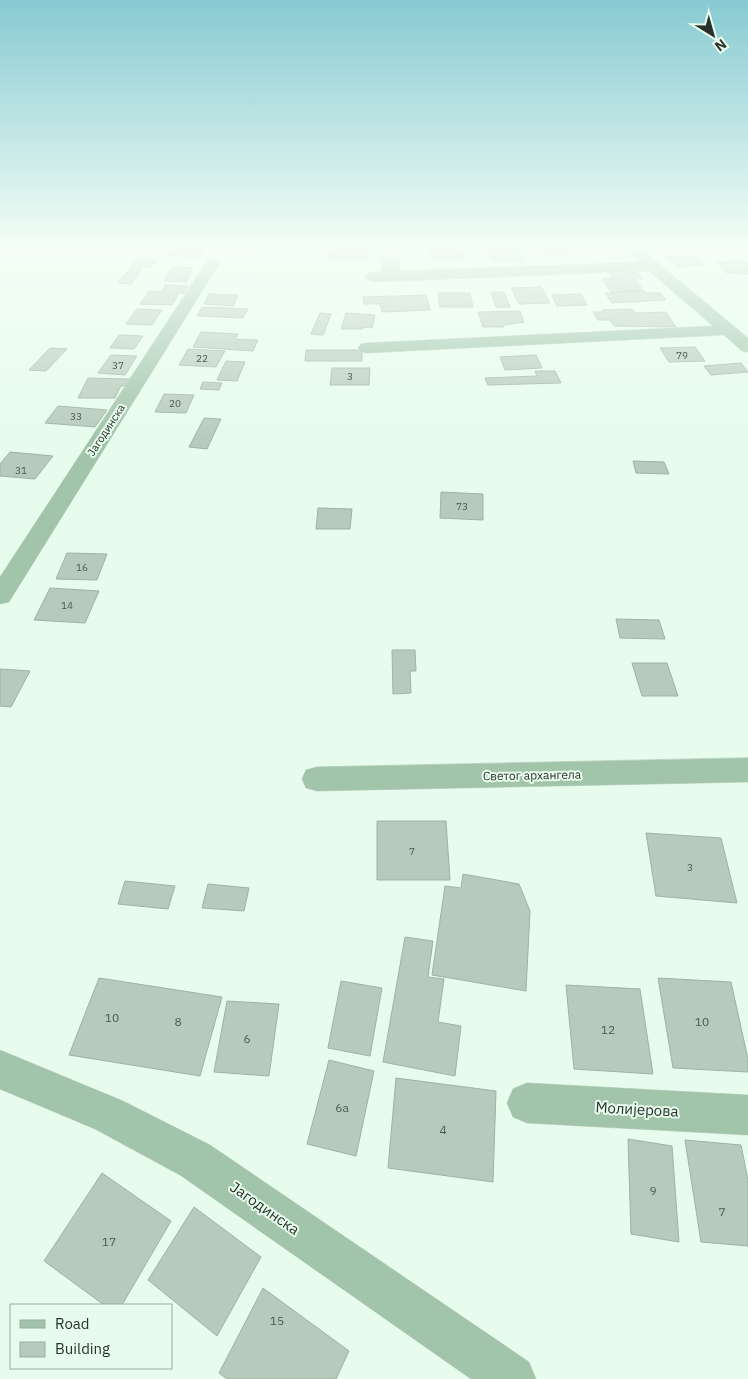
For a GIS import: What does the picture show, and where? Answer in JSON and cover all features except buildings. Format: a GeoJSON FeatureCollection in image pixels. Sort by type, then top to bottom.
{"type":"FeatureCollection","features":[{"type":"Feature","properties":{"kind":"street","name":"Јагодинска"},"geometry":{"type":"LineString","coordinates":[[0,596],[182,311]]}},
{"type":"Feature","properties":{"kind":"street"},"geometry":{"type":"LineString","coordinates":[[706,311],[748,347]]}},
{"type":"Feature","properties":{"kind":"street"},"geometry":{"type":"LineString","coordinates":[[367,348],[728,330]]}},
{"type":"Feature","properties":{"kind":"street","name":"Светог архангела"},"geometry":{"type":"LineString","coordinates":[[317,779],[748,770]]}},
{"type":"Feature","properties":{"kind":"street","name":"Јагодинска"},"geometry":{"type":"LineString","coordinates":[[0,1068],[109,1115],[195,1160],[512,1379]]}},
{"type":"Feature","properties":{"kind":"street","name":"Молијерова"},"geometry":{"type":"LineString","coordinates":[[526,1103],[748,1115]]}}]}
